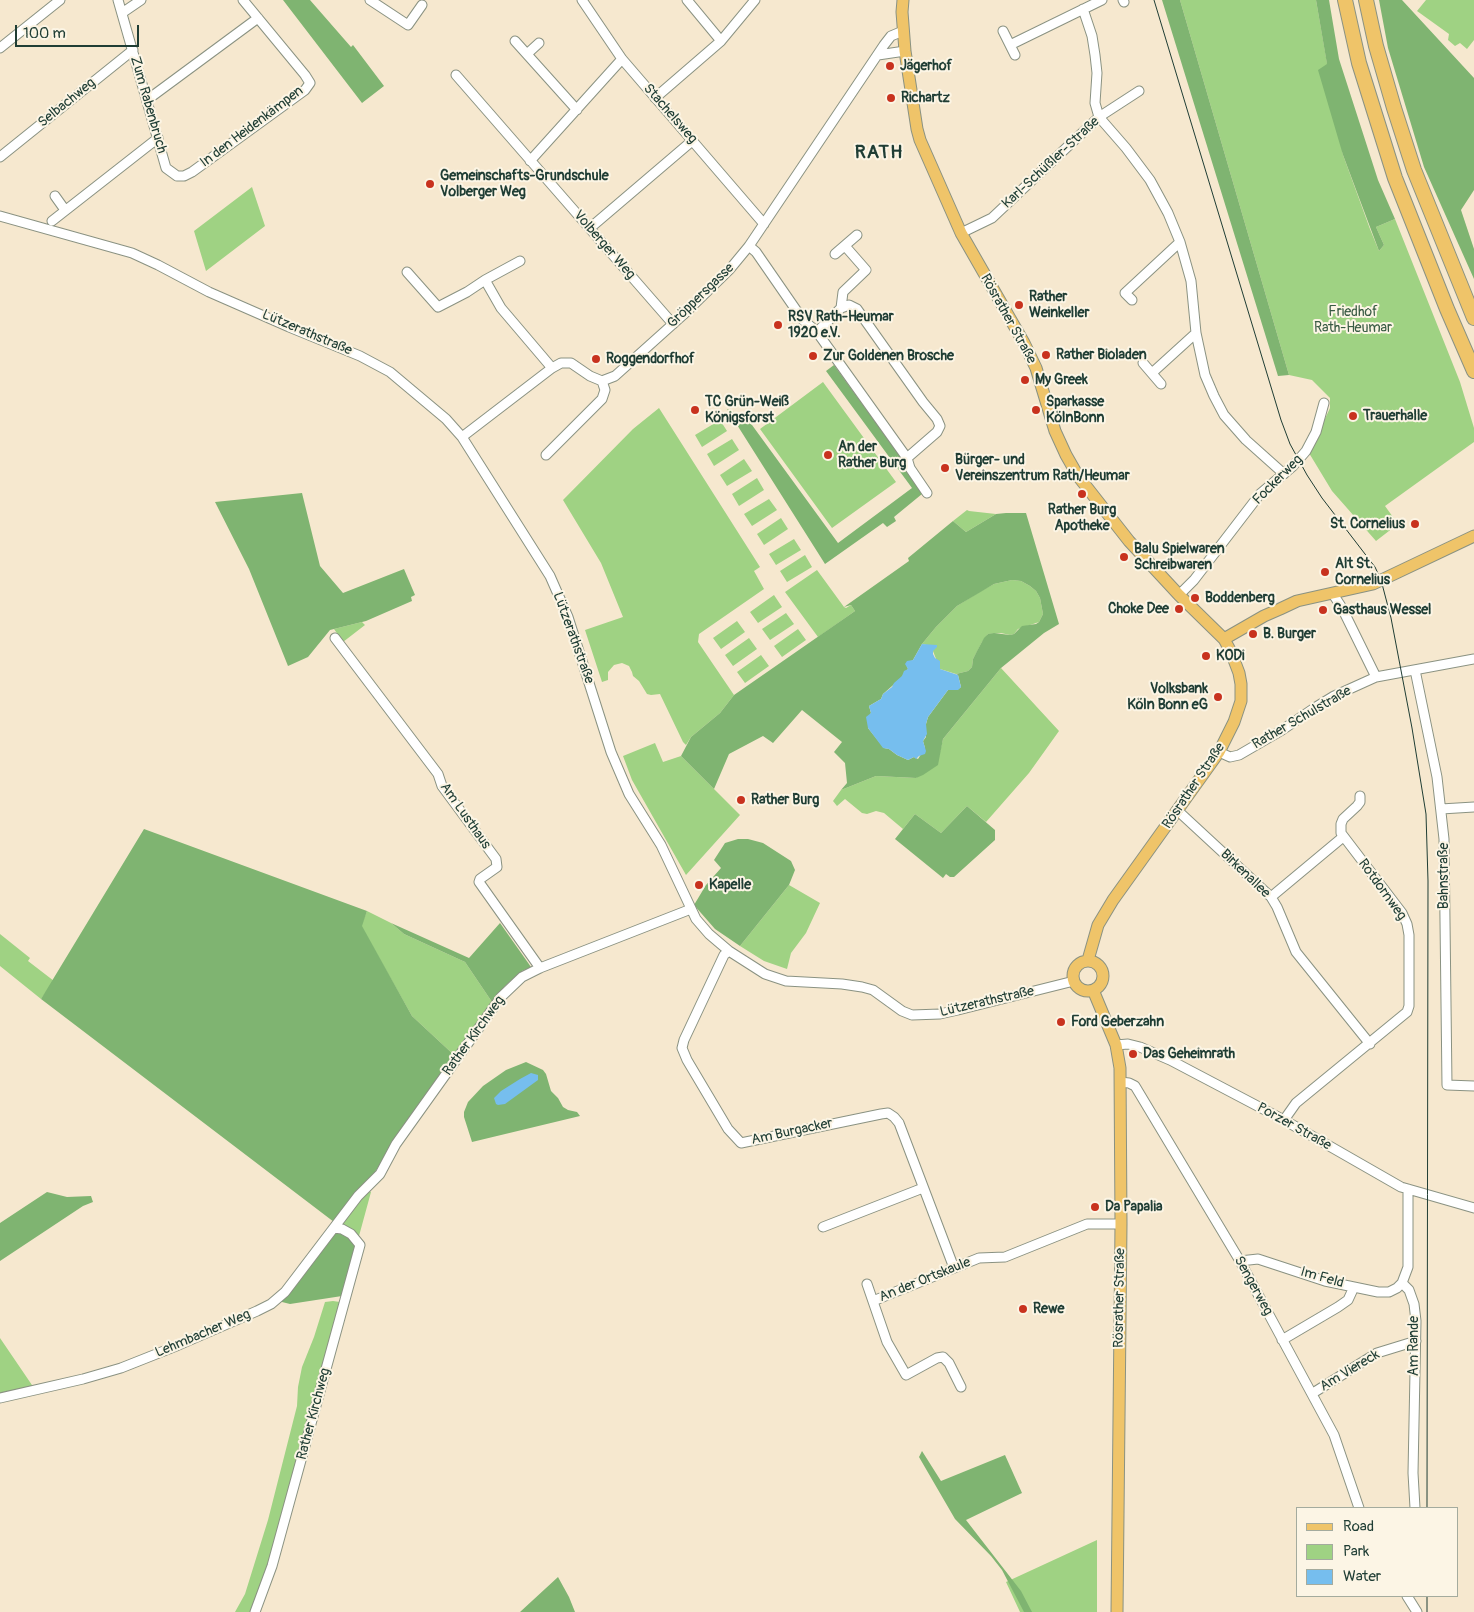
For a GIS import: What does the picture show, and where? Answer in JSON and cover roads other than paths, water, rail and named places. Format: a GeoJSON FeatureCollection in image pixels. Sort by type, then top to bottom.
{"type":"FeatureCollection","features":[{"type":"Feature","properties":{"kind":"highway"},"geometry":{"type":"LineString","coordinates":[[1345,0],[1359,63],[1395,178],[1447,309],[1474,371]]}},
{"type":"Feature","properties":{"kind":"highway"},"geometry":{"type":"LineString","coordinates":[[1366,0],[1376,46],[1414,170],[1474,318]]}},
{"type":"Feature","properties":{"kind":"main road","name":"Rösrather Straße"},"geometry":{"type":"LineString","coordinates":[[903,0],[905,52],[920,140],[961,233],[1024,343],[1036,368],[1055,431],[1066,455],[1078,476],[1130,542],[1179,595],[1224,639],[1239,673],[1242,693],[1241,702],[1234,722],[1219,752],[1113,900],[1098,925],[1088,960]]}},
{"type":"Feature","properties":{"kind":"main road"},"geometry":{"type":"LineString","coordinates":[[1224,639],[1264,616],[1297,601],[1373,584],[1474,536]]}},
{"type":"Feature","properties":{"kind":"main road"},"geometry":{"type":"LineString","coordinates":[[1088,960],[1097,963],[1102,971],[1102,980],[1097,988],[1088,991],[1079,988],[1074,981],[1073,972],[1075,967],[1088,960]]}},
{"type":"Feature","properties":{"kind":"main road","name":"Rösrather Straße"},"geometry":{"type":"LineString","coordinates":[[1093,990],[1116,1045],[1119,1058],[1120,1082],[1121,1224],[1117,1612]]}},
{"type":"Feature","properties":{"kind":"street"},"geometry":{"type":"LineString","coordinates":[[0,48],[60,0]]}},
{"type":"Feature","properties":{"kind":"street","name":"Zum Rabenbruch"},"geometry":{"type":"LineString","coordinates":[[118,0],[166,168],[170,173],[178,176]]}},
{"type":"Feature","properties":{"kind":"street"},"geometry":{"type":"LineString","coordinates":[[122,13],[140,0]]}},
{"type":"Feature","properties":{"kind":"street","name":"In den Heidenkämpen"},"geometry":{"type":"LineString","coordinates":[[178,176],[184,176],[192,172],[305,90],[310,83],[243,0]]}},
{"type":"Feature","properties":{"kind":"street"},"geometry":{"type":"LineString","coordinates":[[370,0],[408,25],[422,4]]}},
{"type":"Feature","properties":{"kind":"street","name":"Stachelsweg"},"geometry":{"type":"LineString","coordinates":[[582,0],[622,59],[764,224]]}},
{"type":"Feature","properties":{"kind":"street"},"geometry":{"type":"LineString","coordinates":[[687,0],[721,41]]}},
{"type":"Feature","properties":{"kind":"street"},"geometry":{"type":"LineString","coordinates":[[655,98],[721,41],[755,0]]}},
{"type":"Feature","properties":{"kind":"street"},"geometry":{"type":"LineString","coordinates":[[1010,45],[1102,0]]}},
{"type":"Feature","properties":{"kind":"street"},"geometry":{"type":"LineString","coordinates":[[1083,10],[1096,55],[1095,103],[1098,117],[1126,148],[1150,180],[1168,213],[1180,242],[1191,281],[1196,333],[1205,375],[1224,416],[1246,440],[1284,474]]}},
{"type":"Feature","properties":{"kind":"street"},"geometry":{"type":"LineString","coordinates":[[147,100],[258,18]]}},
{"type":"Feature","properties":{"kind":"street","name":"Gröppersgasse"},"geometry":{"type":"LineString","coordinates":[[602,381],[615,376],[674,324],[730,269],[750,246],[891,36],[903,31]]}},
{"type":"Feature","properties":{"kind":"street"},"geometry":{"type":"LineString","coordinates":[[1003,31],[1015,55]]}},
{"type":"Feature","properties":{"kind":"street"},"geometry":{"type":"LineString","coordinates":[[516,41],[577,110]]}},
{"type":"Feature","properties":{"kind":"street"},"geometry":{"type":"LineString","coordinates":[[527,54],[539,43]]}},
{"type":"Feature","properties":{"kind":"street","name":"Selbachweg"},"geometry":{"type":"LineString","coordinates":[[1,155],[132,50]]}},
{"type":"Feature","properties":{"kind":"street"},"geometry":{"type":"LineString","coordinates":[[878,55],[905,52]]}},
{"type":"Feature","properties":{"kind":"street"},"geometry":{"type":"LineString","coordinates":[[530,160],[622,59]]}},
{"type":"Feature","properties":{"kind":"street","name":"Volberger Weg"},"geometry":{"type":"LineString","coordinates":[[456,75],[674,324]]}},
{"type":"Feature","properties":{"kind":"street","name":"Karl-Schüßler-Straße"},"geometry":{"type":"LineString","coordinates":[[961,233],[992,218],[1098,117],[1140,91]]}},
{"type":"Feature","properties":{"kind":"street"},"geometry":{"type":"LineString","coordinates":[[52,221],[158,138]]}},
{"type":"Feature","properties":{"kind":"street"},"geometry":{"type":"LineString","coordinates":[[590,228],[692,141]]}},
{"type":"Feature","properties":{"kind":"street"},"geometry":{"type":"LineString","coordinates":[[55,196],[65,210]]}},
{"type":"Feature","properties":{"kind":"street","name":"Lützerathstraße"},"geometry":{"type":"LineString","coordinates":[[0,216],[132,253],[209,292],[360,356],[390,372],[435,408],[462,437],[502,497],[552,581],[568,617],[611,752],[629,794],[661,845],[702,928],[729,951],[765,974],[786,981],[862,986],[873,990],[902,1012],[912,1015],[940,1014],[1074,981]]}},
{"type":"Feature","properties":{"kind":"street"},"geometry":{"type":"LineString","coordinates":[[835,254],[857,235]]}},
{"type":"Feature","properties":{"kind":"street"},"geometry":{"type":"LineString","coordinates":[[1132,300],[1125,293],[1180,242]]}},
{"type":"Feature","properties":{"kind":"street"},"geometry":{"type":"LineString","coordinates":[[750,246],[803,320],[817,332],[907,458],[910,468],[927,493]]}},
{"type":"Feature","properties":{"kind":"street"},"geometry":{"type":"LineString","coordinates":[[841,308],[842,292],[866,270],[845,246]]}},
{"type":"Feature","properties":{"kind":"street"},"geometry":{"type":"LineString","coordinates":[[407,272],[438,307],[520,261]]}},
{"type":"Feature","properties":{"kind":"street"},"geometry":{"type":"LineString","coordinates":[[485,280],[501,308],[552,368]]}},
{"type":"Feature","properties":{"kind":"street"},"geometry":{"type":"LineString","coordinates":[[817,332],[841,308],[849,305],[857,309],[937,419],[940,426],[937,432],[907,458]]}},
{"type":"Feature","properties":{"kind":"street"},"geometry":{"type":"LineString","coordinates":[[1152,373],[1196,333]]}},
{"type":"Feature","properties":{"kind":"street"},"geometry":{"type":"LineString","coordinates":[[462,437],[552,368],[561,363],[570,364],[602,381],[605,390],[602,399],[546,455]]}},
{"type":"Feature","properties":{"kind":"street"},"geometry":{"type":"LineString","coordinates":[[1143,363],[1162,384]]}},
{"type":"Feature","properties":{"kind":"street","name":"Fockerweg"},"geometry":{"type":"LineString","coordinates":[[1179,595],[1194,580],[1260,494],[1306,452],[1316,432],[1324,403]]}},
{"type":"Feature","properties":{"kind":"street"},"geometry":{"type":"LineString","coordinates":[[1333,594],[1342,608],[1376,678]]}},
{"type":"Feature","properties":{"kind":"street","name":"Am Lusthaus"},"geometry":{"type":"LineString","coordinates":[[335,638],[438,774],[442,786],[496,859],[497,867],[478,882],[540,968]]}},
{"type":"Feature","properties":{"kind":"street","name":"Rather Schulstraße"},"geometry":{"type":"LineString","coordinates":[[1219,752],[1230,757],[1239,755],[1334,696],[1376,678],[1474,660]]}},
{"type":"Feature","properties":{"kind":"street","name":"Bahnstraße"},"geometry":{"type":"LineString","coordinates":[[1415,670],[1442,809],[1447,1084],[1474,1086]]}},
{"type":"Feature","properties":{"kind":"street"},"geometry":{"type":"LineString","coordinates":[[1270,897],[1343,837],[1340,824],[1357,806],[1360,796]]}},
{"type":"Feature","properties":{"kind":"street"},"geometry":{"type":"LineString","coordinates":[[1442,809],[1474,807]]}},
{"type":"Feature","properties":{"kind":"street","name":"Birkenallee"},"geometry":{"type":"LineString","coordinates":[[1177,810],[1270,897],[1277,907],[1296,952],[1370,1044]]}},
{"type":"Feature","properties":{"kind":"street","name":"Rotdornweg"},"geometry":{"type":"LineString","coordinates":[[1284,1120],[1296,1103],[1370,1044],[1407,1012],[1409,1006],[1409,935],[1402,914],[1343,837]]}},
{"type":"Feature","properties":{"kind":"street","name":"Rather Kirchweg"},"geometry":{"type":"LineString","coordinates":[[358,1196],[380,1174],[396,1144],[501,996],[522,978],[540,968],[691,909]]}},
{"type":"Feature","properties":{"kind":"street","name":"Am Burgacker"},"geometry":{"type":"LineString","coordinates":[[729,951],[724,955],[682,1048],[687,1060],[728,1129],[741,1143],[888,1114],[894,1117],[898,1123],[954,1268]]}},
{"type":"Feature","properties":{"kind":"street","name":"Porzer Straße"},"geometry":{"type":"LineString","coordinates":[[1116,1045],[1124,1043],[1140,1047],[1170,1060],[1284,1120],[1401,1187],[1474,1208]]}},
{"type":"Feature","properties":{"kind":"street","name":"Sengerweg"},"geometry":{"type":"LineString","coordinates":[[1120,1082],[1135,1086],[1240,1261],[1334,1435],[1360,1507]]}},
{"type":"Feature","properties":{"kind":"street"},"geometry":{"type":"LineString","coordinates":[[823,1227],[923,1188]]}},
{"type":"Feature","properties":{"kind":"street"},"geometry":{"type":"LineString","coordinates":[[1402,1282],[1408,1267],[1408,1189]]}},
{"type":"Feature","properties":{"kind":"street","name":"Lehmbacher Weg"},"geometry":{"type":"LineString","coordinates":[[0,1398],[83,1379],[121,1368],[168,1350],[271,1304],[285,1292],[358,1196]]}},
{"type":"Feature","properties":{"kind":"street","name":"An der Ortskaule"},"geometry":{"type":"LineString","coordinates":[[873,1300],[979,1258],[1005,1257],[1087,1224],[1121,1224]]}},
{"type":"Feature","properties":{"kind":"street","name":"Rather Kirchweg"},"geometry":{"type":"LineString","coordinates":[[255,1612],[275,1556],[360,1245],[351,1234],[342,1229],[334,1228]]}},
{"type":"Feature","properties":{"kind":"street","name":"Im Feld"},"geometry":{"type":"LineString","coordinates":[[1240,1261],[1258,1259],[1325,1280],[1378,1292],[1389,1292],[1397,1288],[1402,1282]]}},
{"type":"Feature","properties":{"kind":"street","name":"Am Rande"},"geometry":{"type":"LineString","coordinates":[[1402,1282],[1409,1290],[1414,1304],[1416,1341],[1413,1473],[1415,1507]]}},
{"type":"Feature","properties":{"kind":"street"},"geometry":{"type":"LineString","coordinates":[[867,1284],[888,1342],[906,1375],[938,1358],[942,1358],[949,1364],[960,1387]]}},
{"type":"Feature","properties":{"kind":"street"},"geometry":{"type":"LineString","coordinates":[[1282,1340],[1348,1300],[1354,1287]]}},
{"type":"Feature","properties":{"kind":"street","name":"Am Viereck"},"geometry":{"type":"LineString","coordinates":[[1313,1393],[1377,1353],[1416,1341]]}},
{"type":"Feature","properties":{"kind":"street"},"geometry":{"type":"LineString","coordinates":[[1408,1597],[1417,1612]]}},
{"type":"Feature","properties":{"kind":"water"},"geometry":{"type":"Polygon","coordinates":[[[922,644],[937,645],[933,654],[940,661],[940,669],[958,675],[961,687],[958,690],[948,690],[928,717],[926,724],[927,734],[923,741],[925,754],[916,759],[914,757],[908,760],[889,749],[883,748],[868,728],[866,717],[871,713],[869,706],[881,699],[883,694],[908,669],[905,664],[907,661],[913,660],[922,644]]]}},
{"type":"Feature","properties":{"kind":"water"},"geometry":{"type":"Polygon","coordinates":[[[531,1073],[538,1075],[538,1080],[505,1104],[496,1104],[494,1098],[501,1091],[531,1073]]]}},
{"type":"Feature","properties":{"kind":"tram line"},"geometry":{"type":"LineString","coordinates":[[1154,0],[1281,420],[1290,444],[1307,475],[1322,498],[1375,567],[1381,580],[1391,618],[1412,728],[1426,814],[1428,881],[1427,1507]]}},
{"type":"Feature","properties":{"kind":"tram line"},"geometry":{"type":"LineString","coordinates":[[1427,1597],[1427,1612]]}},
{"type":"Feature","properties":{"kind":"place","name":"Jägerhof"},"geometry":{"type":"Point","coordinates":[890,66]}},
{"type":"Feature","properties":{"kind":"place","name":"Richartz"},"geometry":{"type":"Point","coordinates":[891,98]}},
{"type":"Feature","properties":{"kind":"place","name":"Gemeinschafts-Grundschule Volberger Weg"},"geometry":{"type":"Point","coordinates":[430,184]}},
{"type":"Feature","properties":{"kind":"place","name":"Rather Weinkeller"},"geometry":{"type":"Point","coordinates":[1019,305]}},
{"type":"Feature","properties":{"kind":"place","name":"RSV Rath-Heumar 1920 e.V."},"geometry":{"type":"Point","coordinates":[778,325]}},
{"type":"Feature","properties":{"kind":"place","name":"Rather Bioladen"},"geometry":{"type":"Point","coordinates":[1046,355]}},
{"type":"Feature","properties":{"kind":"place","name":"Zur Goldenen Brosche"},"geometry":{"type":"Point","coordinates":[813,356]}},
{"type":"Feature","properties":{"kind":"place","name":"Roggendorfhof"},"geometry":{"type":"Point","coordinates":[596,359]}},
{"type":"Feature","properties":{"kind":"place","name":"My Greek"},"geometry":{"type":"Point","coordinates":[1025,380]}},
{"type":"Feature","properties":{"kind":"place","name":"TC Grün-Weiß Königsforst"},"geometry":{"type":"Point","coordinates":[695,410]}},
{"type":"Feature","properties":{"kind":"place","name":"Sparkasse KölnBonn"},"geometry":{"type":"Point","coordinates":[1036,410]}},
{"type":"Feature","properties":{"kind":"place","name":"Trauerhalle"},"geometry":{"type":"Point","coordinates":[1353,416]}},
{"type":"Feature","properties":{"kind":"place","name":"An der Rather Burg"},"geometry":{"type":"Point","coordinates":[828,455]}},
{"type":"Feature","properties":{"kind":"place","name":"Bürger- und Vereinszentrum Rath/Heumar"},"geometry":{"type":"Point","coordinates":[945,468]}},
{"type":"Feature","properties":{"kind":"place","name":"Rather Burg Apotheke"},"geometry":{"type":"Point","coordinates":[1082,494]}},
{"type":"Feature","properties":{"kind":"place","name":"St. Cornelius"},"geometry":{"type":"Point","coordinates":[1415,524]}},
{"type":"Feature","properties":{"kind":"place","name":"Balu Spielwaren Schreibwaren"},"geometry":{"type":"Point","coordinates":[1124,557]}},
{"type":"Feature","properties":{"kind":"place","name":"Alt St. Cornelius"},"geometry":{"type":"Point","coordinates":[1325,572]}},
{"type":"Feature","properties":{"kind":"place","name":"Boddenberg"},"geometry":{"type":"Point","coordinates":[1195,598]}},
{"type":"Feature","properties":{"kind":"place","name":"Choke Dee"},"geometry":{"type":"Point","coordinates":[1179,609]}},
{"type":"Feature","properties":{"kind":"place","name":"Gasthaus Wessel"},"geometry":{"type":"Point","coordinates":[1323,610]}},
{"type":"Feature","properties":{"kind":"place","name":"B. Burger"},"geometry":{"type":"Point","coordinates":[1253,634]}},
{"type":"Feature","properties":{"kind":"place","name":"KODi"},"geometry":{"type":"Point","coordinates":[1206,656]}},
{"type":"Feature","properties":{"kind":"place","name":"Volksbank Köln Bonn eG"},"geometry":{"type":"Point","coordinates":[1218,697]}},
{"type":"Feature","properties":{"kind":"place","name":"Rather Burg"},"geometry":{"type":"Point","coordinates":[741,800]}},
{"type":"Feature","properties":{"kind":"place","name":"Kapelle"},"geometry":{"type":"Point","coordinates":[699,885]}},
{"type":"Feature","properties":{"kind":"place","name":"Ford Geberzahn"},"geometry":{"type":"Point","coordinates":[1061,1022]}},
{"type":"Feature","properties":{"kind":"place","name":"Das Geheimrath"},"geometry":{"type":"Point","coordinates":[1133,1054]}},
{"type":"Feature","properties":{"kind":"place","name":"Da Papalia"},"geometry":{"type":"Point","coordinates":[1095,1207]}},
{"type":"Feature","properties":{"kind":"place","name":"Rewe"},"geometry":{"type":"Point","coordinates":[1023,1309]}},
{"type":"Feature","properties":{"kind":"district","name":"RATH"},"geometry":{"type":"Point","coordinates":[879,153]}},
{"type":"Feature","properties":{"kind":"park label","name":"Friedhof Rath-Heumar"},"geometry":{"type":"Point","coordinates":[1353,320]}}]}
